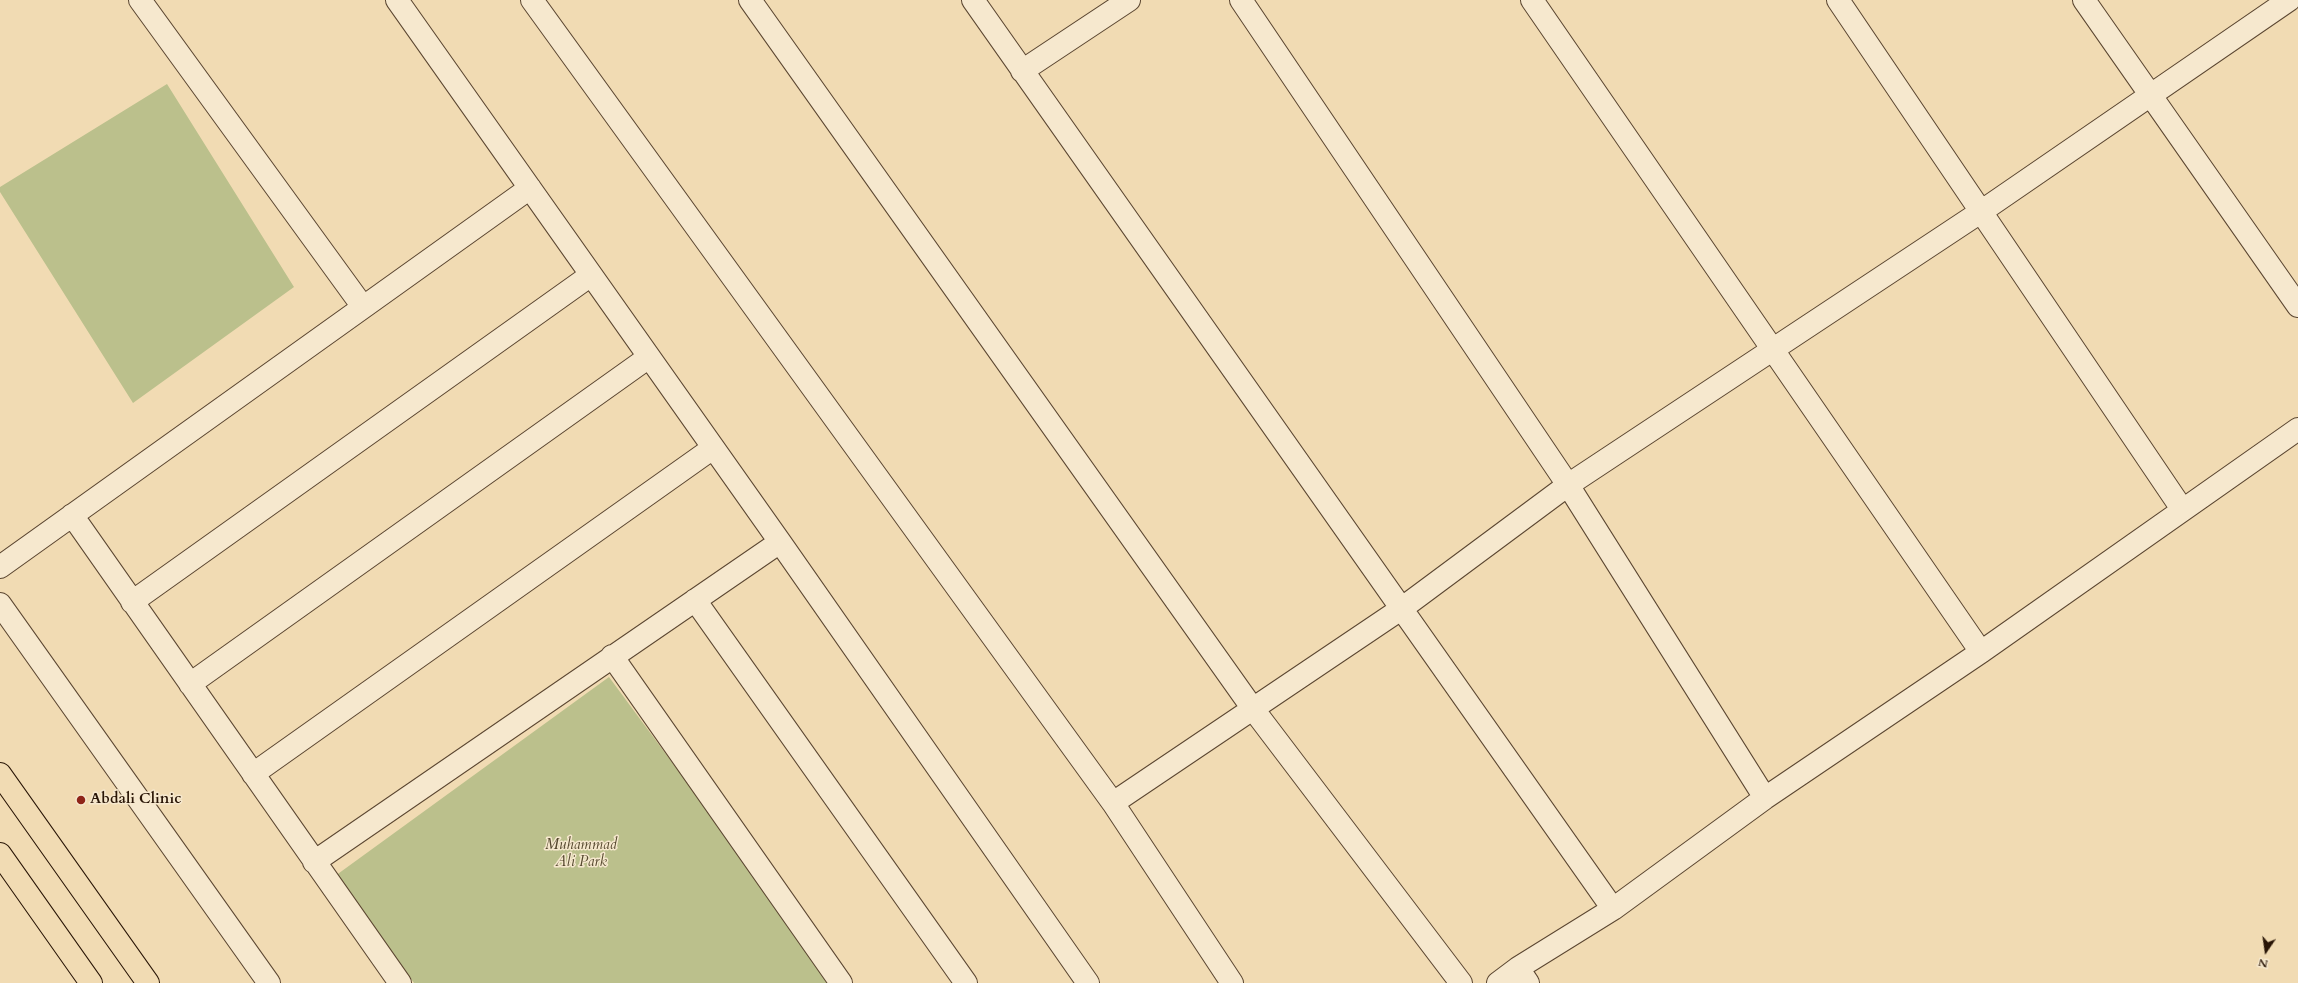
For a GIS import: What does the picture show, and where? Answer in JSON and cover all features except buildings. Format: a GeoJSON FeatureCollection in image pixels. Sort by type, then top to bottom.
{"type":"FeatureCollection","features":[{"type":"Feature","properties":{"kind":"main road"},"geometry":{"type":"LineString","coordinates":[[0,774],[148,983]]}},
{"type":"Feature","properties":{"kind":"main road"},"geometry":{"type":"LineString","coordinates":[[0,854],[91,983]]}},
{"type":"Feature","properties":{"kind":"street"},"geometry":{"type":"LineString","coordinates":[[140,0],[363,307]]}},
{"type":"Feature","properties":{"kind":"street"},"geometry":{"type":"LineString","coordinates":[[397,0],[780,542],[1088,983]]}},
{"type":"Feature","properties":{"kind":"street"},"geometry":{"type":"LineString","coordinates":[[532,0],[1113,802],[1232,983]]}},
{"type":"Feature","properties":{"kind":"street"},"geometry":{"type":"LineString","coordinates":[[750,0],[1253,709],[1461,983]]}},
{"type":"Feature","properties":{"kind":"street"},"geometry":{"type":"LineString","coordinates":[[973,0],[1613,909]]}},
{"type":"Feature","properties":{"kind":"street"},"geometry":{"type":"LineString","coordinates":[[1022,71],[1129,0]]}},
{"type":"Feature","properties":{"kind":"street"},"geometry":{"type":"LineString","coordinates":[[1241,0],[1568,486],[1765,798]]}},
{"type":"Feature","properties":{"kind":"street"},"geometry":{"type":"LineString","coordinates":[[1532,0],[1981,652]]}},
{"type":"Feature","properties":{"kind":"street"},"geometry":{"type":"LineString","coordinates":[[1838,0],[2182,509]]}},
{"type":"Feature","properties":{"kind":"street"},"geometry":{"type":"LineString","coordinates":[[2084,0],[2298,306]]}},
{"type":"Feature","properties":{"kind":"street"},"geometry":{"type":"LineString","coordinates":[[1113,802],[1401,608],[1568,486],[1774,351],[1982,211],[2152,96],[2289,0]]}},
{"type":"Feature","properties":{"kind":"street"},"geometry":{"type":"LineString","coordinates":[[0,567],[530,188]]}},
{"type":"Feature","properties":{"kind":"street"},"geometry":{"type":"LineString","coordinates":[[132,602],[591,275]]}},
{"type":"Feature","properties":{"kind":"street"},"geometry":{"type":"LineString","coordinates":[[190,684],[649,357]]}},
{"type":"Feature","properties":{"kind":"street"},"geometry":{"type":"LineString","coordinates":[[1498,983],[1523,976],[1765,798],[1981,652],[2182,509],[2298,429]]}},
{"type":"Feature","properties":{"kind":"street"},"geometry":{"type":"LineString","coordinates":[[253,774],[713,448]]}},
{"type":"Feature","properties":{"kind":"street"},"geometry":{"type":"LineString","coordinates":[[72,516],[400,983]]}},
{"type":"Feature","properties":{"kind":"street"},"geometry":{"type":"LineString","coordinates":[[314,862],[780,542]]}},
{"type":"Feature","properties":{"kind":"street"},"geometry":{"type":"LineString","coordinates":[[695,600],[966,983]]}},
{"type":"Feature","properties":{"kind":"street"},"geometry":{"type":"LineString","coordinates":[[0,604],[269,983]]}},
{"type":"Feature","properties":{"kind":"street"},"geometry":{"type":"LineString","coordinates":[[612,656],[841,983]]}},
{"type":"Feature","properties":{"kind":"green space"},"geometry":{"type":"Polygon","coordinates":[[[167,84],[294,287],[133,403],[0,192],[0,187],[167,84]]]}},
{"type":"Feature","properties":{"kind":"green space","name":"Muhammad Ali Park"},"geometry":{"type":"Polygon","coordinates":[[[609,677],[835,983],[414,983],[335,876],[609,677]]]}},
{"type":"Feature","properties":{"kind":"place","name":"Abdali Clinic"},"geometry":{"type":"Point","coordinates":[81,800]}}]}
